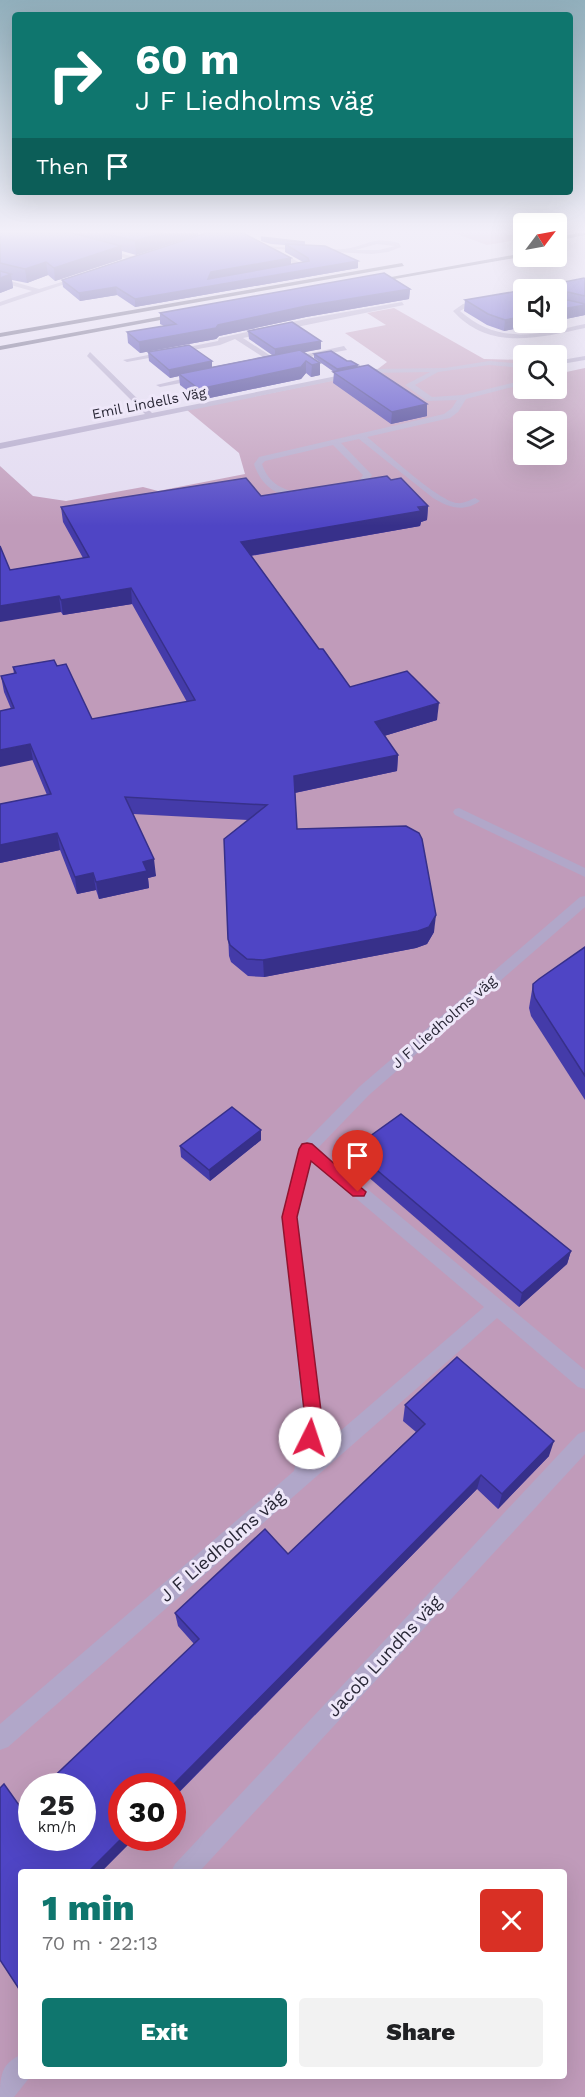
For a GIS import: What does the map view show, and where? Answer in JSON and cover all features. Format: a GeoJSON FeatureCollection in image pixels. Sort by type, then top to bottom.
{"type":"FeatureCollection","features":[{"type":"Feature","properties":{"kind":"main road"},"geometry":{"type":"LineString","coordinates":[[0,335],[24,331]]}},
{"type":"Feature","properties":{"kind":"main road"},"geometry":{"type":"LineString","coordinates":[[0,348],[93,331]]}},
{"type":"Feature","properties":{"kind":"street"},"geometry":{"type":"LineString","coordinates":[[127,360],[263,331]]}},
{"type":"Feature","properties":{"kind":"street"},"geometry":{"type":"LineString","coordinates":[[488,331],[500,337],[515,339],[546,333]]}},
{"type":"Feature","properties":{"kind":"street"},"geometry":{"type":"LineString","coordinates":[[237,337],[274,362]]}},
{"type":"Feature","properties":{"kind":"street"},"geometry":{"type":"LineString","coordinates":[[191,348],[199,354]]}},
{"type":"Feature","properties":{"kind":"street"},"geometry":{"type":"LineString","coordinates":[[258,365],[344,348]]}},
{"type":"Feature","properties":{"kind":"street","name":"Emil Lindells Väg"},"geometry":{"type":"LineString","coordinates":[[90,354],[151,416]]}},
{"type":"Feature","properties":{"kind":"street"},"geometry":{"type":"LineString","coordinates":[[301,356],[309,362]]}},
{"type":"Feature","properties":{"kind":"street"},"geometry":{"type":"LineString","coordinates":[[567,361],[585,358]]}},
{"type":"Feature","properties":{"kind":"street","name":"Emil Lindells Väg"},"geometry":{"type":"LineString","coordinates":[[513,365],[489,363],[445,370],[424,376],[409,385],[430,399],[463,397],[513,385]]}},
{"type":"Feature","properties":{"kind":"street","name":"Emil Lindells Väg"},"geometry":{"type":"LineString","coordinates":[[0,446],[372,371],[445,370]]}},
{"type":"Feature","properties":{"kind":"street"},"geometry":{"type":"LineString","coordinates":[[326,373],[334,378]]}},
{"type":"Feature","properties":{"kind":"street"},"geometry":{"type":"LineString","coordinates":[[160,385],[213,374]]}},
{"type":"Feature","properties":{"kind":"street"},"geometry":{"type":"LineString","coordinates":[[309,495],[297,496],[277,490],[260,472],[258,464],[270,456],[447,416],[455,410],[463,397]]}},
{"type":"Feature","properties":{"kind":"street"},"geometry":{"type":"LineString","coordinates":[[361,436],[409,475],[448,501],[457,506],[475,501]]}},
{"type":"Feature","properties":{"kind":"street"},"geometry":{"type":"LineString","coordinates":[[334,441],[368,475],[363,482],[353,488],[342,489]]}},
{"type":"Feature","properties":{"kind":"street"},"geometry":{"type":"LineString","coordinates":[[459,813],[585,873]]}},
{"type":"Feature","properties":{"kind":"street","name":"J F Liedholms väg"},"geometry":{"type":"LineString","coordinates":[[0,1739],[303,1476],[314,1419],[290,1217],[307,1149],[364,1090],[585,900]]}},
{"type":"Feature","properties":{"kind":"street"},"geometry":{"type":"LineString","coordinates":[[307,1149],[585,1381]]}},
{"type":"Feature","properties":{"kind":"street"},"geometry":{"type":"LineString","coordinates":[[303,1476],[497,1307]]}},
{"type":"Feature","properties":{"kind":"street","name":"Jacob Lundhs väg"},"geometry":{"type":"LineString","coordinates":[[186,1869],[585,1440]]}},
{"type":"Feature","properties":{"kind":"street"},"geometry":{"type":"LineString","coordinates":[[0,2094],[18,2072]]}},
{"type":"Feature","properties":{"kind":"shaded area"},"geometry":{"type":"Polygon","coordinates":[[[356,331],[434,331],[484,359],[513,360],[513,399],[567,399],[567,372],[585,368],[585,2097],[0,2097],[0,466],[33,496],[66,501],[143,487],[158,491],[245,474],[239,453],[187,410],[374,372],[387,362],[345,333],[356,331]]]}},
{"type":"Feature","properties":{"kind":"building"},"geometry":{"type":"Polygon","coordinates":[[[134,331],[200,331],[139,342],[127,332],[134,331]]]}},
{"type":"Feature","properties":{"kind":"building"},"geometry":{"type":"Polygon","coordinates":[[[248,331],[306,331],[321,341],[275,349],[248,331]]]}},
{"type":"Feature","properties":{"kind":"building"},"geometry":{"type":"Polygon","coordinates":[[[189,345],[212,361],[169,370],[148,352],[189,345]]]}},
{"type":"Feature","properties":{"kind":"building"},"geometry":{"type":"Polygon","coordinates":[[[300,350],[320,363],[312,365],[306,361],[301,367],[199,389],[179,374],[300,350]]]}},
{"type":"Feature","properties":{"kind":"building"},"geometry":{"type":"Polygon","coordinates":[[[331,351],[358,365],[337,369],[314,354],[331,351]]]}},
{"type":"Feature","properties":{"kind":"building"},"geometry":{"type":"Polygon","coordinates":[[[368,365],[427,404],[392,412],[333,372],[368,365]]]}},
{"type":"Feature","properties":{"kind":"building"},"geometry":{"type":"Polygon","coordinates":[[[387,476],[391,480],[401,478],[428,506],[418,507],[421,511],[241,542],[319,649],[323,649],[350,687],[407,671],[439,703],[375,722],[398,755],[294,776],[297,829],[406,826],[419,833],[436,915],[429,927],[263,960],[247,959],[230,945],[228,939],[224,839],[267,805],[125,797],[154,859],[143,862],[147,871],[96,882],[93,873],[75,877],[57,833],[0,845],[0,804],[51,794],[30,744],[0,750],[0,711],[14,708],[1,676],[16,673],[13,667],[54,660],[57,666],[66,664],[92,719],[195,700],[131,588],[61,600],[59,596],[0,606],[0,546],[10,570],[89,557],[61,507],[246,478],[261,496],[387,476]]]}},
{"type":"Feature","properties":{"kind":"building"},"geometry":{"type":"Polygon","coordinates":[[[585,947],[585,1076],[535,998],[533,984],[585,947]]]}},
{"type":"Feature","properties":{"kind":"building"},"geometry":{"type":"Polygon","coordinates":[[[232,1107],[261,1130],[209,1170],[180,1146],[232,1107]]]}},
{"type":"Feature","properties":{"kind":"building"},"geometry":{"type":"Polygon","coordinates":[[[401,1114],[571,1251],[522,1293],[352,1149],[401,1114]]]}},
{"type":"Feature","properties":{"kind":"building"},"geometry":{"type":"Polygon","coordinates":[[[457,1357],[554,1441],[502,1494],[481,1475],[185,1773],[108,1773],[109,1851],[91,1869],[18,1869],[18,1987],[0,1960],[0,1788],[4,1784],[18,1804],[18,1851],[96,1851],[96,1773],[58,1773],[199,1639],[175,1613],[265,1529],[288,1554],[425,1424],[405,1405],[457,1357]]]}},
{"type":"Feature","properties":{"kind":"route"},"geometry":{"type":"LineString","coordinates":[[310,1438],[314,1419],[290,1217],[307,1149],[358,1192]]}}]}
